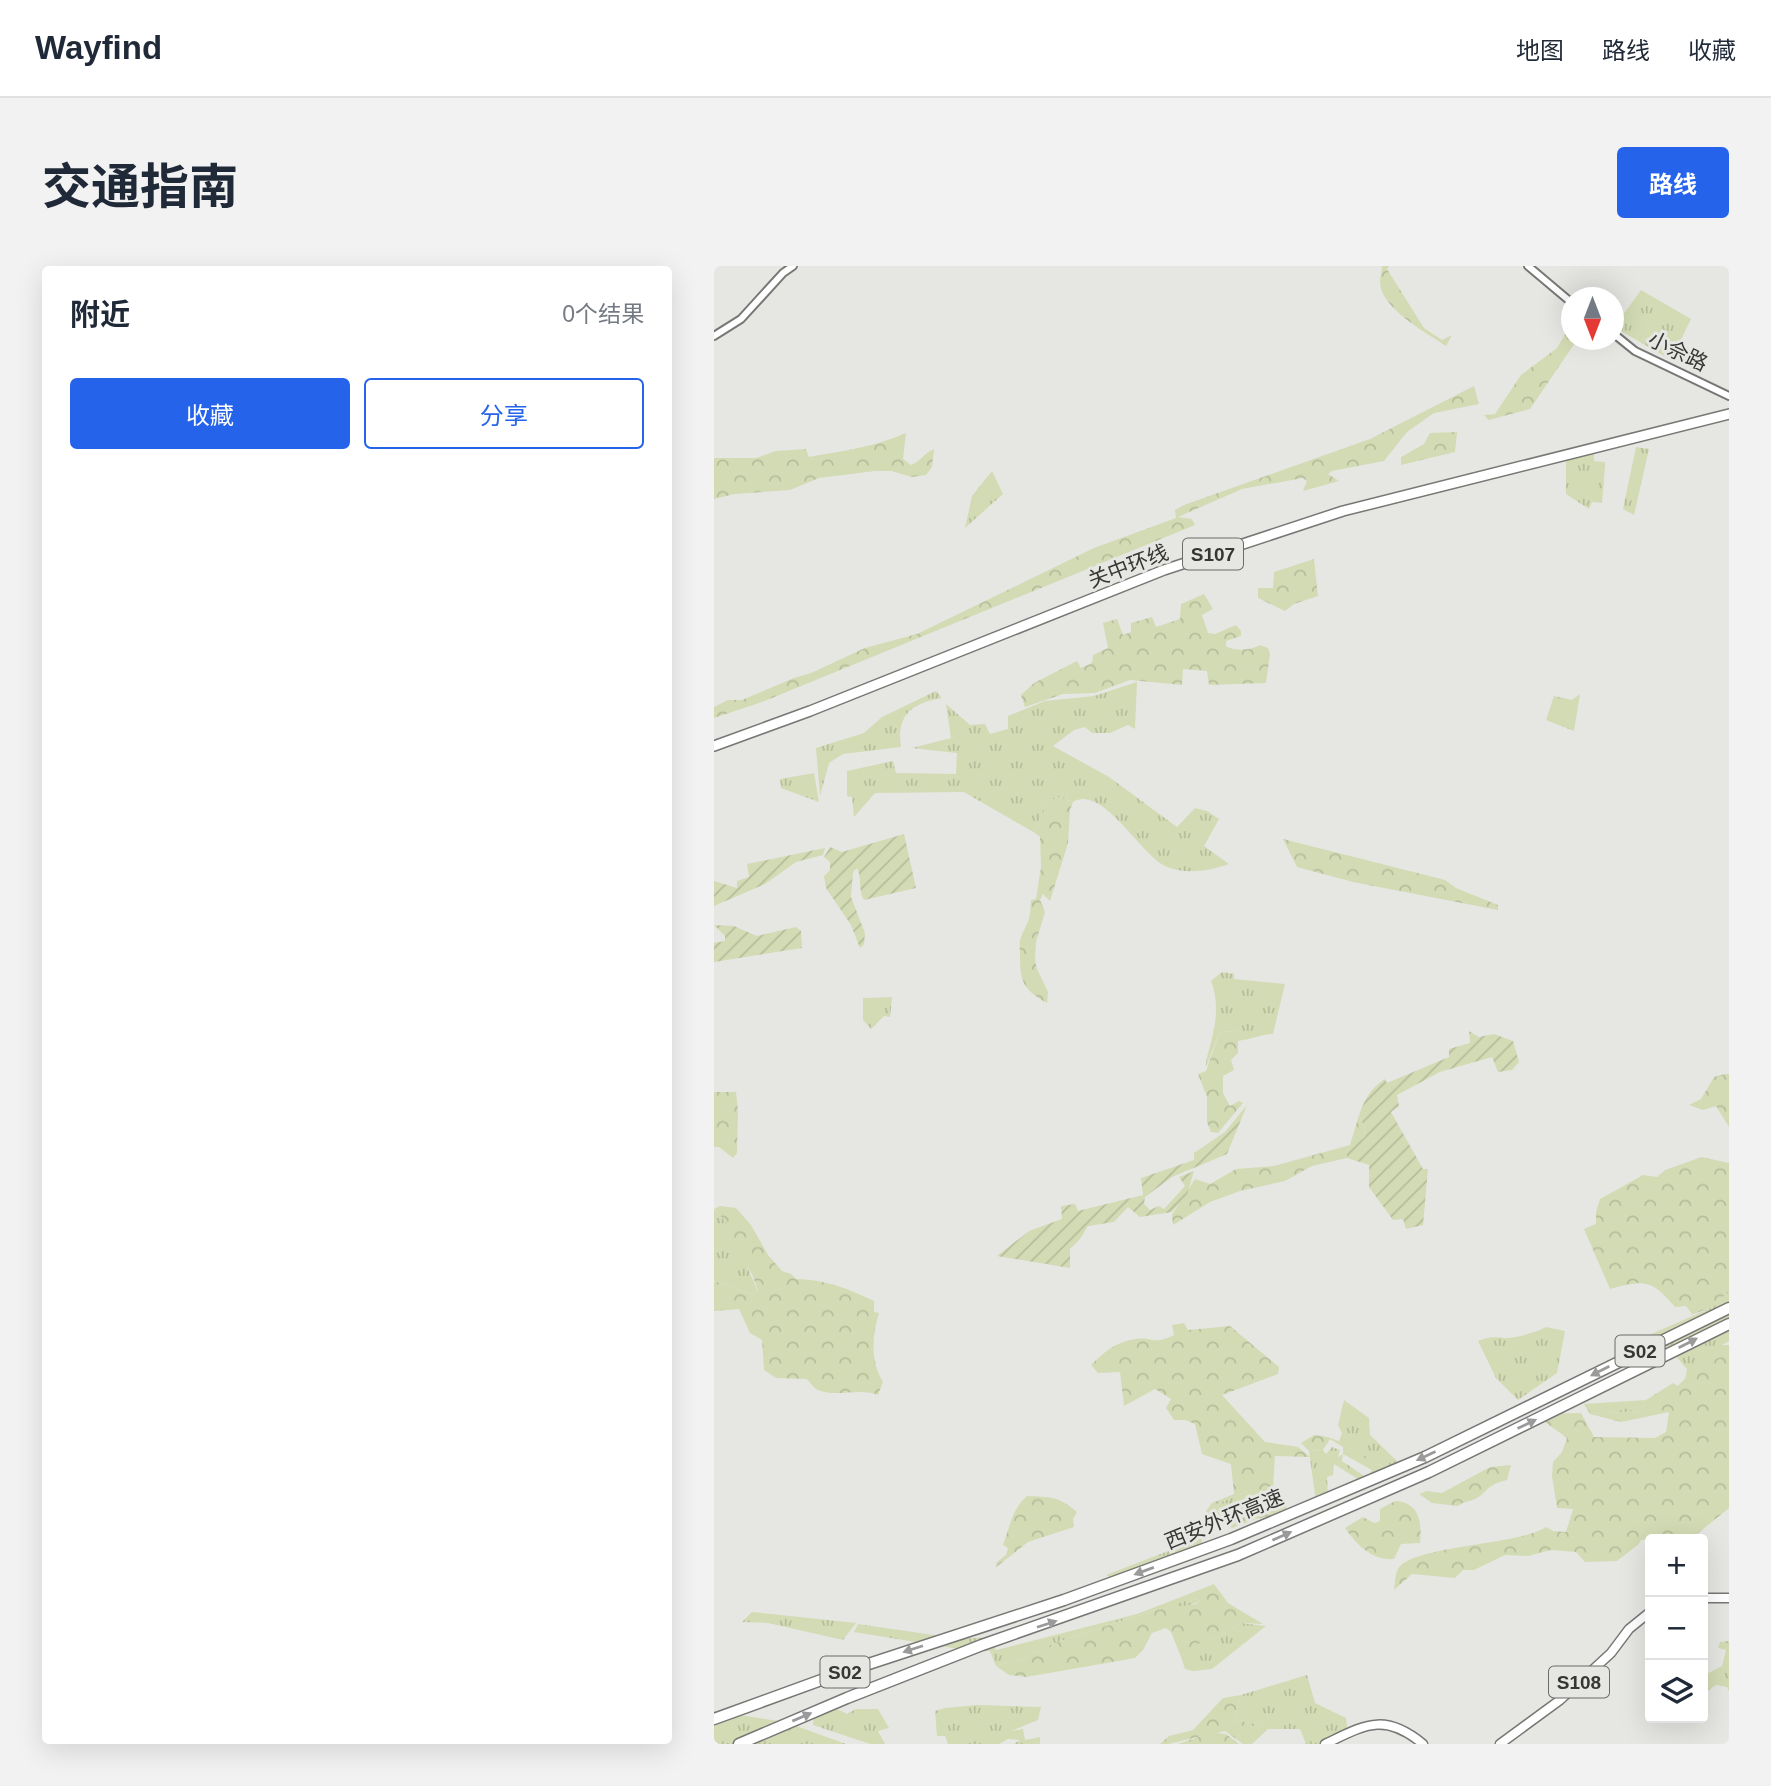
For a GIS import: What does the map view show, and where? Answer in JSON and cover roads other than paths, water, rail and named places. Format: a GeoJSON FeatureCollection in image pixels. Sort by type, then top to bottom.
{"type":"FeatureCollection","features":[{"type":"Feature","properties":{"kind":"highway","name":"关中环线"},"geometry":{"type":"LineString","coordinates":[[714,740],[808,706],[1162,565],[1342,506],[1729,408]]}},
{"type":"Feature","properties":{"kind":"highway","name":"关中环线"},"geometry":{"type":"LineString","coordinates":[[714,746],[1164,570],[1331,515],[1729,414]]}},
{"type":"Feature","properties":{"kind":"highway","name":"西安外环高速"},"geometry":{"type":"LineString","coordinates":[[714,1719],[835,1675],[1064,1600],[1231,1539],[1465,1437],[1729,1308]]}},
{"type":"Feature","properties":{"kind":"highway","name":"西安外环高速"},"geometry":{"type":"LineString","coordinates":[[739,1744],[982,1645],[1219,1562],[1429,1472],[1729,1324]]}},
{"type":"Feature","properties":{"kind":"main road"},"geometry":{"type":"LineString","coordinates":[[1708,1598],[1729,1598]]}},
{"type":"Feature","properties":{"kind":"main road","name":"S108"},"geometry":{"type":"LineString","coordinates":[[1500,1744],[1560,1700],[1611,1653],[1629,1629],[1645,1616]]}},
{"type":"Feature","properties":{"kind":"main road"},"geometry":{"type":"LineString","coordinates":[[1325,1744],[1365,1725],[1399,1727],[1423,1744]]}},
{"type":"Feature","properties":{"kind":"street"},"geometry":{"type":"LineString","coordinates":[[714,336],[741,319],[783,273],[793,266]]}},
{"type":"Feature","properties":{"kind":"street"},"geometry":{"type":"LineString","coordinates":[[1528,266],[1561,294]]}},
{"type":"Feature","properties":{"kind":"street","name":"小佘路"},"geometry":{"type":"LineString","coordinates":[[1624,342],[1635,351],[1729,396]]}}]}
